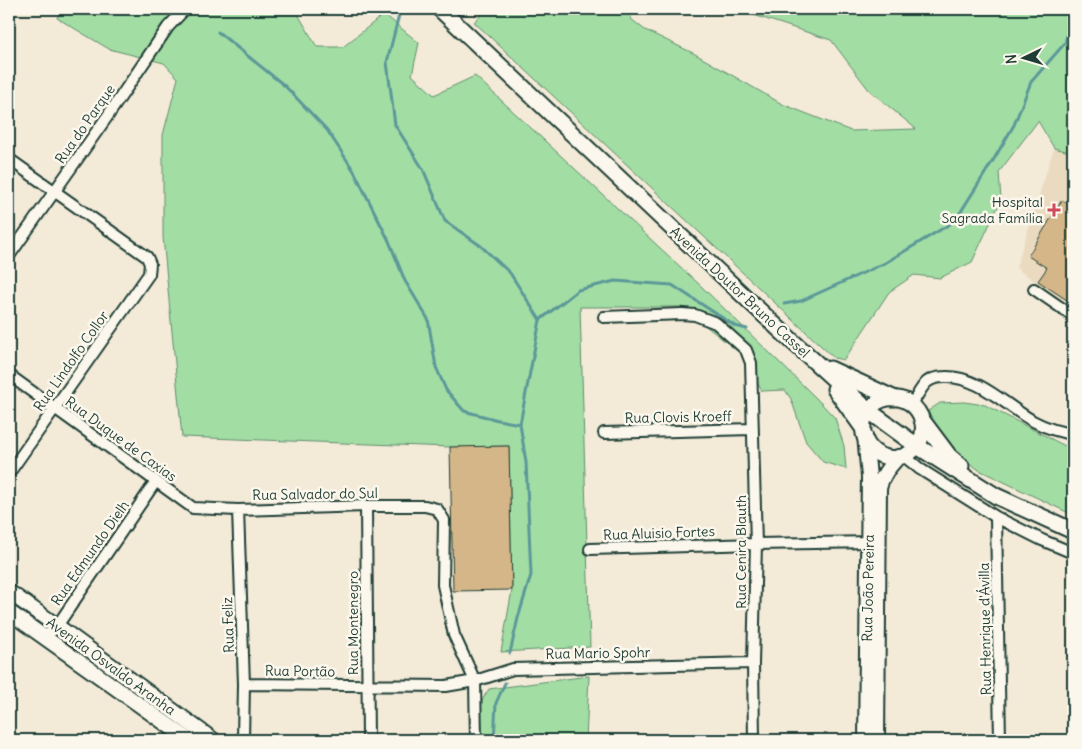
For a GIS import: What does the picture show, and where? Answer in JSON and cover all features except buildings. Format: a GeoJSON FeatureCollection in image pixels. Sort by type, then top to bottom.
{"type":"FeatureCollection","features":[{"type":"Feature","properties":{"kind":"main road","name":"Avenida Doutor Bruno Cassel"},"geometry":{"type":"LineString","coordinates":[[440,9],[869,411],[917,446],[996,496],[1073,531]]}},
{"type":"Feature","properties":{"kind":"main road"},"geometry":{"type":"LineString","coordinates":[[817,363],[893,398]]}},
{"type":"Feature","properties":{"kind":"main road"},"geometry":{"type":"LineString","coordinates":[[817,363],[864,432]]}},
{"type":"Feature","properties":{"kind":"main road"},"geometry":{"type":"LineString","coordinates":[[922,420],[949,456],[996,496]]}},
{"type":"Feature","properties":{"kind":"street","name":"Rua do Parque"},"geometry":{"type":"LineString","coordinates":[[9,256],[168,27],[185,9]]}},
{"type":"Feature","properties":{"kind":"street"},"geometry":{"type":"LineString","coordinates":[[9,159],[54,192]]}},
{"type":"Feature","properties":{"kind":"street","name":"Rua Lindolfo Collor"},"geometry":{"type":"LineString","coordinates":[[9,473],[149,274],[150,264],[147,257],[54,192]]}},
{"type":"Feature","properties":{"kind":"street"},"geometry":{"type":"LineString","coordinates":[[1034,289],[1073,316]]}},
{"type":"Feature","properties":{"kind":"street","name":"Rua Cenira Blauth"},"geometry":{"type":"LineString","coordinates":[[604,317],[695,315],[716,323],[746,350],[751,363],[756,544],[753,663],[754,740]]}},
{"type":"Feature","properties":{"kind":"street","name":"Rua Duque de Caxias"},"geometry":{"type":"LineString","coordinates":[[9,375],[193,508]]}},
{"type":"Feature","properties":{"kind":"street"},"geometry":{"type":"LineString","coordinates":[[912,404],[927,382],[937,377],[955,377],[972,383],[994,395],[1033,421],[1054,431],[1073,434]]}},
{"type":"Feature","properties":{"kind":"street"},"geometry":{"type":"LineString","coordinates":[[917,446],[921,440],[923,430],[922,420],[912,404],[903,399],[883,399],[869,411],[865,419],[864,432],[872,448],[884,456],[901,456],[996,517],[1073,553]]}},
{"type":"Feature","properties":{"kind":"street","name":"Rua Clovis Kroeff"},"geometry":{"type":"LineString","coordinates":[[604,432],[752,429]]}},
{"type":"Feature","properties":{"kind":"street","name":"Rua João Pereira"},"geometry":{"type":"LineString","coordinates":[[864,432],[874,542],[877,740]]}},
{"type":"Feature","properties":{"kind":"street","name":"Rua João Pereira"},"geometry":{"type":"LineString","coordinates":[[866,740],[874,542],[880,482],[886,472],[901,456],[917,446]]}},
{"type":"Feature","properties":{"kind":"street","name":"Rua Edmundo Dielh"},"geometry":{"type":"LineString","coordinates":[[44,638],[57,626],[156,481]]}},
{"type":"Feature","properties":{"kind":"street","name":"Rua Montenegro"},"geometry":{"type":"LineString","coordinates":[[366,506],[368,740]]}},
{"type":"Feature","properties":{"kind":"street","name":"Rua Salvador do Sul"},"geometry":{"type":"LineString","coordinates":[[193,508],[238,510],[425,506],[437,509],[444,520],[443,585],[454,635],[476,681]]}},
{"type":"Feature","properties":{"kind":"street","name":"Rua Feliz"},"geometry":{"type":"LineString","coordinates":[[238,510],[244,684],[242,740]]}},
{"type":"Feature","properties":{"kind":"street","name":"Rua Henrique d'Ávilla"},"geometry":{"type":"LineString","coordinates":[[996,517],[1000,740]]}},
{"type":"Feature","properties":{"kind":"street","name":"Rua Aluisio Fortes"},"geometry":{"type":"LineString","coordinates":[[590,549],[874,542]]}},
{"type":"Feature","properties":{"kind":"street","name":"Avenida Osvaldo Aranha"},"geometry":{"type":"LineString","coordinates":[[9,592],[213,740]]}},
{"type":"Feature","properties":{"kind":"street","name":"Avenida Osvaldo Aranha"},"geometry":{"type":"LineString","coordinates":[[9,612],[189,740]]}},
{"type":"Feature","properties":{"kind":"street","name":"Rua Mario Spohr"},"geometry":{"type":"LineString","coordinates":[[446,686],[476,681],[513,669],[753,663]]}},
{"type":"Feature","properties":{"kind":"street"},"geometry":{"type":"LineString","coordinates":[[476,681],[476,740]]}},
{"type":"Feature","properties":{"kind":"street","name":"Rua Portão"},"geometry":{"type":"LineString","coordinates":[[244,684],[446,686]]}},
{"type":"Feature","properties":{"kind":"shaded area","name":"Hospital Sagrada Família"},"geometry":{"type":"Polygon","coordinates":[[[1054,148],[1073,153],[1073,308],[1016,268],[1054,148]]]}},
{"type":"Feature","properties":{"kind":"green space"},"geometry":{"type":"Polygon","coordinates":[[[61,9],[295,9],[317,47],[343,47],[384,14],[419,43],[412,75],[434,95],[475,76],[701,286],[816,398],[835,418],[844,446],[846,469],[823,462],[806,442],[791,399],[785,390],[762,391],[741,354],[682,307],[580,307],[590,647],[501,652],[512,590],[509,446],[450,447],[182,437],[163,237],[163,135],[178,78],[164,63],[109,49],[57,18],[61,9]]]}},
{"type":"Feature","properties":{"kind":"green space"},"geometry":{"type":"Polygon","coordinates":[[[487,9],[633,9],[631,19],[645,30],[695,54],[782,104],[851,131],[916,129],[869,90],[831,40],[735,9],[1073,9],[1073,153],[1054,148],[1038,121],[999,172],[1001,200],[972,262],[940,278],[914,275],[889,292],[844,360],[834,358],[474,22],[487,9]]]}},
{"type":"Feature","properties":{"kind":"green space"},"geometry":{"type":"Polygon","coordinates":[[[964,402],[985,405],[1073,450],[1073,515],[979,470],[949,448],[928,411],[940,403],[964,402]]]}},
{"type":"Feature","properties":{"kind":"green space"},"geometry":{"type":"Polygon","coordinates":[[[589,676],[586,740],[479,740],[478,713],[489,689],[589,676]]]}},
{"type":"Feature","properties":{"kind":"waterway"},"geometry":{"type":"LineString","coordinates":[[400,11],[387,62],[395,125],[423,169],[445,221],[481,246],[510,273],[540,320]]}},
{"type":"Feature","properties":{"kind":"waterway"},"geometry":{"type":"LineString","coordinates":[[784,304],[801,301],[885,263],[955,221],[1014,125],[1031,82],[1065,43],[1073,12]]}},
{"type":"Feature","properties":{"kind":"waterway"},"geometry":{"type":"LineString","coordinates":[[218,32],[285,86],[327,130],[354,171],[389,241],[405,281],[428,319],[436,367],[446,390],[464,411],[520,424]]}},
{"type":"Feature","properties":{"kind":"waterway"},"geometry":{"type":"LineString","coordinates":[[510,653],[531,575],[526,462],[520,424],[540,320],[578,290],[615,281],[672,285],[735,326],[747,329]]}},
{"type":"Feature","properties":{"kind":"waterway"},"geometry":{"type":"LineString","coordinates":[[494,740],[496,703],[505,683]]}},
{"type":"Feature","properties":{"kind":"place","name":"Hospital Sagrada Família"},"geometry":{"type":"Point","coordinates":[1054,210]}}]}
